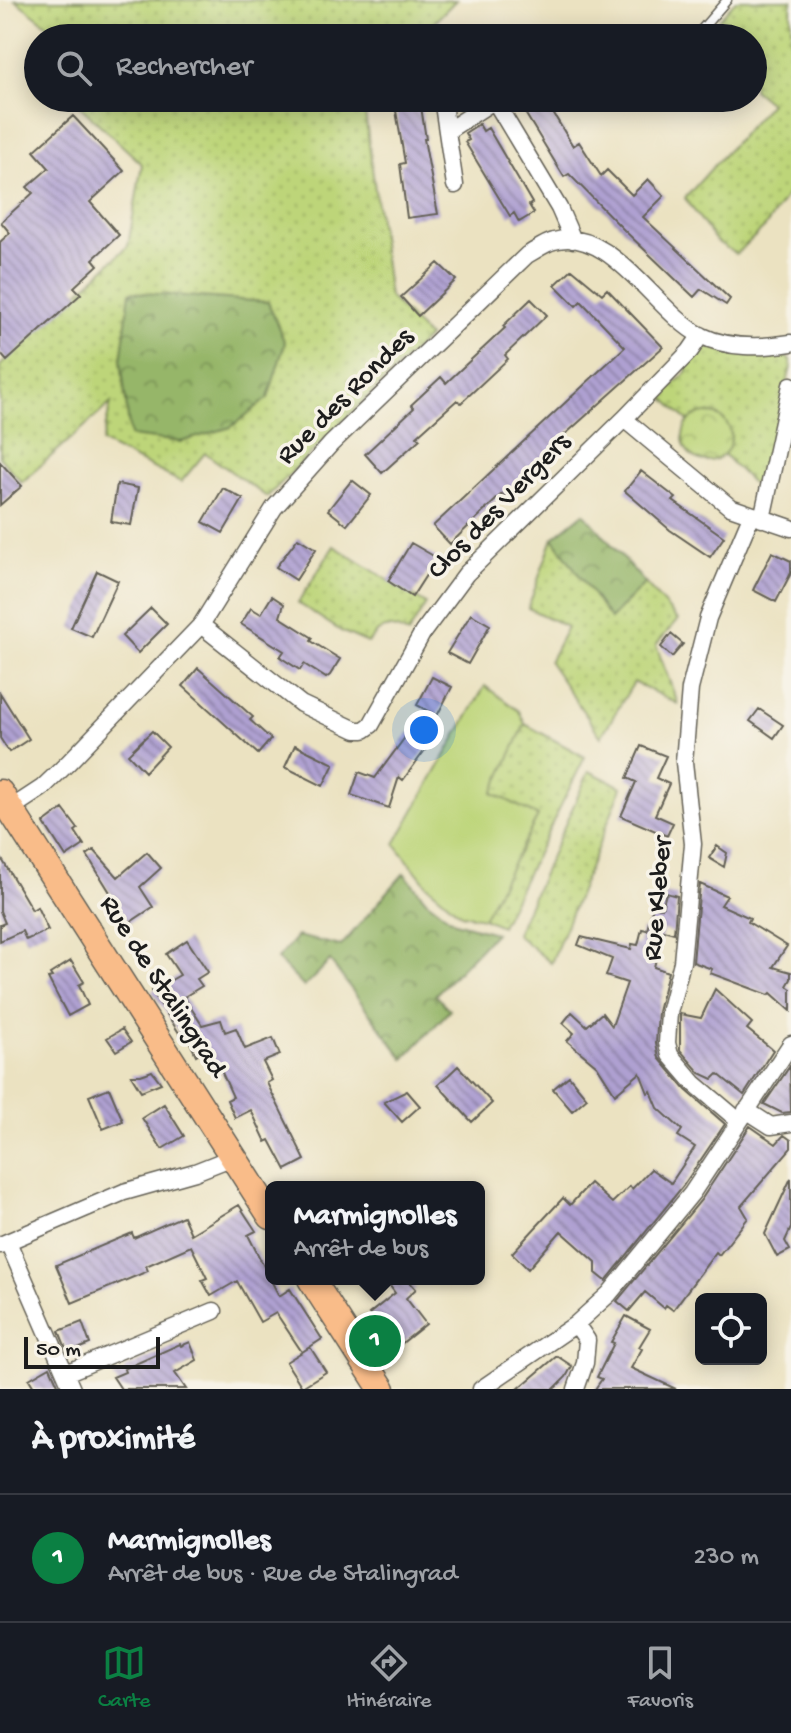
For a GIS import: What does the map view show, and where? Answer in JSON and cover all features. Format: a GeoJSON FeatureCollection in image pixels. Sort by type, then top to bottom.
{"type":"FeatureCollection","features":[{"type":"Feature","properties":{"kind":"main road","name":"Rue de Stalingrad"},"geometry":{"type":"LineString","coordinates":[[5,801],[265,1207]]}},
{"type":"Feature","properties":{"kind":"main road"},"geometry":{"type":"LineString","coordinates":[[315,1285],[382,1389]]}},
{"type":"Feature","properties":{"kind":"street"},"geometry":{"type":"LineString","coordinates":[[444,112],[455,185]]}},
{"type":"Feature","properties":{"kind":"street"},"geometry":{"type":"LineString","coordinates":[[447,131],[475,112]]}},
{"type":"Feature","properties":{"kind":"street"},"geometry":{"type":"LineString","coordinates":[[502,112],[559,208],[573,240],[596,245],[613,257],[685,325],[701,335],[747,347],[791,343]]}},
{"type":"Feature","properties":{"kind":"street","name":"Rue des Rondes"},"geometry":{"type":"LineString","coordinates":[[5,801],[42,788],[201,625],[274,508],[331,444],[527,255],[555,240],[573,240]]}},
{"type":"Feature","properties":{"kind":"street","name":"Clos des Vergers"},"geometry":{"type":"LineString","coordinates":[[201,625],[301,704],[356,730],[364,730],[371,725],[423,632],[466,574],[624,419],[690,351],[701,335]]}},
{"type":"Feature","properties":{"kind":"street","name":"Rue Kleber"},"geometry":{"type":"LineString","coordinates":[[791,385],[756,517],[712,606],[702,634],[690,689],[684,762],[693,844],[682,962],[669,1013],[667,1043],[670,1055],[694,1083],[743,1115],[771,1126],[791,1123]]}},
{"type":"Feature","properties":{"kind":"street"},"geometry":{"type":"LineString","coordinates":[[624,419],[715,497],[738,512],[791,528]]}},
{"type":"Feature","properties":{"kind":"street"},"geometry":{"type":"LineString","coordinates":[[481,1389],[576,1324],[609,1294],[692,1193],[791,1044]]}},
{"type":"Feature","properties":{"kind":"street"},"geometry":{"type":"LineString","coordinates":[[214,1311],[69,1381],[4,1243],[124,1192],[195,1172],[233,1157]]}},
{"type":"Feature","properties":{"kind":"street"},"geometry":{"type":"LineString","coordinates":[[576,1324],[587,1340],[585,1363],[576,1389]]}},
{"type":"Feature","properties":{"kind":"lane"},"geometry":{"type":"LineString","coordinates":[[706,24],[727,0]]}},
{"type":"Feature","properties":{"kind":"green space"},"geometry":{"type":"Polygon","coordinates":[[[15,0],[456,0],[433,24],[47,24],[15,0]]]}},
{"type":"Feature","properties":{"kind":"green space"},"geometry":{"type":"Polygon","coordinates":[[[736,0],[791,0],[791,189],[765,227],[736,254],[716,241],[685,198],[762,112],[767,112],[770,103],[767,101],[767,24],[715,24],[736,0]]]}},
{"type":"Feature","properties":{"kind":"green space"},"geometry":{"type":"Polygon","coordinates":[[[86,112],[365,112],[389,297],[428,337],[267,497],[205,453],[181,482],[102,443],[111,403],[22,482],[0,458],[0,366],[128,246],[142,164],[86,112]]]}},
{"type":"Feature","properties":{"kind":"green space"},"geometry":{"type":"Polygon","coordinates":[[[130,292],[268,302],[285,343],[268,398],[231,427],[181,442],[130,436],[121,360],[130,292]]]}},
{"type":"Feature","properties":{"kind":"green space"},"geometry":{"type":"Polygon","coordinates":[[[707,347],[744,354],[781,353],[790,360],[761,492],[723,454],[693,417],[689,422],[662,396],[688,371],[683,365],[707,347]]]}},
{"type":"Feature","properties":{"kind":"green space"},"geometry":{"type":"Polygon","coordinates":[[[707,413],[724,420],[731,437],[724,454],[707,461],[690,454],[683,437],[690,420],[707,413]]]}},
{"type":"Feature","properties":{"kind":"green space"},"geometry":{"type":"Polygon","coordinates":[[[584,513],[645,583],[610,619],[553,538],[584,513]]]}},
{"type":"Feature","properties":{"kind":"green space"},"geometry":{"type":"Polygon","coordinates":[[[553,538],[610,619],[645,583],[678,620],[656,645],[678,704],[634,682],[601,737],[549,662],[567,627],[528,608],[553,538]]]}},
{"type":"Feature","properties":{"kind":"green space"},"geometry":{"type":"Polygon","coordinates":[[[334,546],[426,604],[408,634],[386,628],[368,643],[341,631],[298,603],[334,546]]]}},
{"type":"Feature","properties":{"kind":"green space"},"geometry":{"type":"Polygon","coordinates":[[[485,686],[519,711],[525,724],[493,793],[538,816],[483,918],[461,914],[427,885],[395,844],[485,686]]]}},
{"type":"Feature","properties":{"kind":"green space"},"geometry":{"type":"Polygon","coordinates":[[[525,724],[585,757],[501,926],[483,918],[538,816],[492,793],[525,724]]]}},
{"type":"Feature","properties":{"kind":"green space"},"geometry":{"type":"Polygon","coordinates":[[[589,771],[622,787],[551,963],[516,934],[589,771]]]}},
{"type":"Feature","properties":{"kind":"green space"},"geometry":{"type":"Polygon","coordinates":[[[404,873],[426,900],[455,922],[495,933],[435,995],[450,1010],[404,1059],[330,961],[304,987],[277,959],[297,936],[341,946],[404,873]]]}},
{"type":"Feature","properties":{"kind":"building"},"geometry":{"type":"Polygon","coordinates":[[[396,112],[422,112],[438,214],[407,218],[400,164],[405,163],[396,112]]]}},
{"type":"Feature","properties":{"kind":"building"},"geometry":{"type":"Polygon","coordinates":[[[525,112],[552,112],[573,146],[579,142],[601,176],[607,170],[632,195],[648,179],[664,196],[643,217],[730,299],[726,305],[701,289],[694,297],[569,174],[564,177],[525,112]]]}},
{"type":"Feature","properties":{"kind":"building"},"geometry":{"type":"Polygon","coordinates":[[[73,116],[124,171],[90,202],[119,235],[93,259],[98,265],[74,287],[81,294],[7,361],[0,353],[0,242],[10,233],[1,222],[33,193],[27,187],[49,168],[34,151],[73,116]]]}},
{"type":"Feature","properties":{"kind":"building"},"geometry":{"type":"Polygon","coordinates":[[[479,124],[483,131],[488,128],[532,203],[529,205],[534,213],[519,222],[514,213],[510,216],[465,142],[469,140],[465,133],[479,124]]]}},
{"type":"Feature","properties":{"kind":"building"},"geometry":{"type":"Polygon","coordinates":[[[438,263],[456,280],[418,316],[401,297],[438,263]]]}},
{"type":"Feature","properties":{"kind":"building"},"geometry":{"type":"Polygon","coordinates":[[[572,269],[602,294],[607,289],[663,347],[560,439],[562,441],[505,497],[502,494],[450,544],[433,526],[625,347],[581,301],[576,306],[555,285],[572,269]]]}},
{"type":"Feature","properties":{"kind":"building"},"geometry":{"type":"Polygon","coordinates":[[[531,299],[547,315],[505,355],[508,359],[461,403],[457,400],[417,436],[420,439],[382,473],[365,454],[414,408],[411,405],[441,377],[446,383],[531,299]]]}},
{"type":"Feature","properties":{"kind":"building"},"geometry":{"type":"Polygon","coordinates":[[[0,462],[22,486],[0,505],[0,462]]]}},
{"type":"Feature","properties":{"kind":"building"},"geometry":{"type":"Polygon","coordinates":[[[641,471],[676,498],[673,501],[724,537],[710,557],[670,530],[625,491],[641,471]]]}},
{"type":"Feature","properties":{"kind":"building"},"geometry":{"type":"Polygon","coordinates":[[[352,480],[371,495],[347,525],[328,510],[352,480]]]}},
{"type":"Feature","properties":{"kind":"building"},"geometry":{"type":"Polygon","coordinates":[[[117,484],[138,488],[131,525],[111,522],[117,484]]]}},
{"type":"Feature","properties":{"kind":"building"},"geometry":{"type":"Polygon","coordinates":[[[223,488],[243,499],[223,533],[203,522],[223,488]]]}},
{"type":"Feature","properties":{"kind":"building"},"geometry":{"type":"Polygon","coordinates":[[[298,538],[316,549],[296,580],[276,567],[298,538]]]}},
{"type":"Feature","properties":{"kind":"building"},"geometry":{"type":"Polygon","coordinates":[[[411,543],[437,558],[412,597],[388,581],[411,543]]]}},
{"type":"Feature","properties":{"kind":"building"},"geometry":{"type":"Polygon","coordinates":[[[772,552],[791,561],[791,573],[776,602],[753,590],[772,552]]]}},
{"type":"Feature","properties":{"kind":"building"},"geometry":{"type":"Polygon","coordinates":[[[97,571],[118,581],[92,637],[71,628],[97,571]]]}},
{"type":"Feature","properties":{"kind":"building"},"geometry":{"type":"Polygon","coordinates":[[[272,596],[284,604],[280,617],[340,659],[326,678],[304,664],[300,670],[280,657],[284,651],[241,624],[251,608],[261,614],[272,596]]]}},
{"type":"Feature","properties":{"kind":"building"},"geometry":{"type":"Polygon","coordinates":[[[151,608],[167,624],[138,653],[122,636],[151,608]]]}},
{"type":"Feature","properties":{"kind":"building"},"geometry":{"type":"Polygon","coordinates":[[[471,614],[490,625],[468,664],[447,653],[471,614]]]}},
{"type":"Feature","properties":{"kind":"building"},"geometry":{"type":"Polygon","coordinates":[[[671,634],[683,644],[672,657],[661,647],[671,634]]]}},
{"type":"Feature","properties":{"kind":"building"},"geometry":{"type":"Polygon","coordinates":[[[198,668],[253,717],[250,720],[271,739],[258,754],[183,686],[198,668]]]}},
{"type":"Feature","properties":{"kind":"building"},"geometry":{"type":"Polygon","coordinates":[[[432,677],[452,687],[437,716],[417,705],[432,677]]]}},
{"type":"Feature","properties":{"kind":"building"},"geometry":{"type":"Polygon","coordinates":[[[0,693],[29,739],[9,752],[0,738],[0,693]]]}},
{"type":"Feature","properties":{"kind":"building"},"geometry":{"type":"Polygon","coordinates":[[[759,709],[783,725],[774,738],[750,721],[759,709]]]}},
{"type":"Feature","properties":{"kind":"building"},"geometry":{"type":"Polygon","coordinates":[[[152,731],[168,747],[145,772],[128,754],[152,731]]]}},
{"type":"Feature","properties":{"kind":"building"},"geometry":{"type":"Polygon","coordinates":[[[409,732],[428,746],[403,780],[399,777],[389,808],[351,795],[359,772],[375,778],[409,732]]]}},
{"type":"Feature","properties":{"kind":"building"},"geometry":{"type":"Polygon","coordinates":[[[295,745],[334,764],[323,786],[285,767],[295,745]]]}},
{"type":"Feature","properties":{"kind":"building"},"geometry":{"type":"Polygon","coordinates":[[[641,746],[666,756],[656,778],[669,784],[655,815],[673,823],[667,836],[621,816],[636,782],[627,778],[641,746]]]}},
{"type":"Feature","properties":{"kind":"building"},"geometry":{"type":"Polygon","coordinates":[[[63,809],[78,829],[75,831],[84,845],[66,857],[44,823],[63,809]]]}},
{"type":"Feature","properties":{"kind":"building"},"geometry":{"type":"Polygon","coordinates":[[[717,846],[727,853],[724,867],[709,858],[717,846]]]}},
{"type":"Feature","properties":{"kind":"building"},"geometry":{"type":"Polygon","coordinates":[[[94,850],[118,877],[147,852],[161,868],[140,887],[153,907],[129,923],[87,855],[94,850]]]}},
{"type":"Feature","properties":{"kind":"building"},"geometry":{"type":"Polygon","coordinates":[[[0,856],[32,910],[37,907],[48,930],[26,940],[22,931],[0,941],[0,925],[5,923],[0,911],[0,856]]]}},
{"type":"Feature","properties":{"kind":"building"},"geometry":{"type":"Polygon","coordinates":[[[700,884],[727,896],[721,905],[750,918],[748,922],[787,946],[773,967],[791,972],[787,986],[791,989],[791,1011],[771,993],[769,995],[710,973],[712,969],[693,962],[700,884]]]}},
{"type":"Feature","properties":{"kind":"building"},"geometry":{"type":"Polygon","coordinates":[[[666,893],[677,896],[674,933],[663,930],[654,967],[668,972],[658,1012],[656,1043],[659,1058],[686,1090],[725,1124],[683,1186],[606,1281],[596,1273],[596,1262],[561,1231],[528,1269],[512,1253],[563,1198],[570,1205],[590,1183],[612,1203],[630,1186],[632,1189],[651,1169],[671,1183],[695,1147],[678,1136],[682,1130],[658,1108],[640,1073],[615,1094],[597,1066],[567,1041],[574,1033],[563,1023],[572,1012],[587,1026],[602,1013],[612,1026],[627,983],[606,976],[612,959],[578,945],[581,937],[631,949],[632,944],[638,945],[642,929],[647,930],[653,906],[662,908],[666,893]]]}},
{"type":"Feature","properties":{"kind":"building"},"geometry":{"type":"Polygon","coordinates":[[[187,940],[208,972],[197,979],[202,986],[184,997],[202,1025],[221,1020],[225,1032],[236,1028],[245,1049],[273,1038],[280,1055],[263,1062],[272,1080],[267,1083],[305,1160],[286,1170],[270,1140],[266,1142],[251,1110],[235,1118],[227,1100],[233,1097],[220,1068],[212,1072],[203,1051],[196,1055],[186,1034],[181,1036],[152,991],[180,975],[166,954],[187,940]]]}},
{"type":"Feature","properties":{"kind":"building"},"geometry":{"type":"Polygon","coordinates":[[[71,961],[84,982],[79,985],[88,1005],[68,1016],[48,978],[71,961]]]}},
{"type":"Feature","properties":{"kind":"building"},"geometry":{"type":"Polygon","coordinates":[[[715,989],[752,1023],[747,1029],[773,1050],[744,1095],[718,1074],[713,1079],[700,1073],[680,1050],[680,1014],[701,1018],[715,989]]]}},
{"type":"Feature","properties":{"kind":"building"},"geometry":{"type":"Polygon","coordinates":[[[122,1029],[131,1042],[116,1051],[107,1038],[122,1029]]]}},
{"type":"Feature","properties":{"kind":"building"},"geometry":{"type":"Polygon","coordinates":[[[458,1066],[492,1103],[472,1122],[438,1085],[458,1066]]]}},
{"type":"Feature","properties":{"kind":"building"},"geometry":{"type":"Polygon","coordinates":[[[790,1066],[791,1112],[782,1113],[764,1104],[790,1066]]]}},
{"type":"Feature","properties":{"kind":"building"},"geometry":{"type":"Polygon","coordinates":[[[152,1071],[161,1083],[141,1091],[131,1075],[152,1071]]]}},
{"type":"Feature","properties":{"kind":"building"},"geometry":{"type":"Polygon","coordinates":[[[569,1076],[587,1098],[572,1111],[553,1089],[569,1076]]]}},
{"type":"Feature","properties":{"kind":"building"},"geometry":{"type":"Polygon","coordinates":[[[109,1088],[123,1121],[103,1129],[89,1096],[109,1088]]]}},
{"type":"Feature","properties":{"kind":"building"},"geometry":{"type":"Polygon","coordinates":[[[407,1091],[420,1106],[402,1122],[384,1102],[407,1091]]]}},
{"type":"Feature","properties":{"kind":"building"},"geometry":{"type":"Polygon","coordinates":[[[164,1104],[184,1136],[162,1149],[142,1118],[164,1104]]]}},
{"type":"Feature","properties":{"kind":"building"},"geometry":{"type":"Polygon","coordinates":[[[750,1126],[776,1144],[784,1135],[791,1140],[791,1148],[741,1206],[748,1218],[719,1255],[716,1252],[673,1310],[666,1305],[664,1308],[645,1292],[629,1311],[617,1301],[701,1200],[750,1126]]]}},
{"type":"Feature","properties":{"kind":"building"},"geometry":{"type":"Polygon","coordinates":[[[791,1178],[791,1228],[785,1241],[790,1250],[777,1257],[765,1234],[791,1178]]]}},
{"type":"Feature","properties":{"kind":"building"},"geometry":{"type":"Polygon","coordinates":[[[239,1205],[256,1231],[248,1235],[265,1268],[265,1285],[273,1285],[279,1296],[290,1289],[322,1339],[302,1352],[276,1313],[260,1322],[237,1281],[211,1296],[202,1280],[207,1278],[191,1246],[146,1266],[148,1271],[72,1303],[56,1265],[132,1233],[134,1238],[183,1216],[191,1234],[239,1205]]]}},
{"type":"Feature","properties":{"kind":"building"},"geometry":{"type":"Polygon","coordinates":[[[389,1285],[412,1285],[416,1289],[406,1298],[426,1324],[401,1344],[390,1329],[385,1333],[369,1314],[395,1293],[389,1285]]]}},
{"type":"Feature","properties":{"kind":"building"},"geometry":{"type":"Polygon","coordinates":[[[626,1316],[650,1329],[631,1368],[676,1389],[595,1389],[602,1379],[597,1377],[614,1343],[611,1342],[626,1316]]]}},
{"type":"Feature","properties":{"kind":"building"},"geometry":{"type":"Polygon","coordinates":[[[82,1322],[90,1344],[68,1353],[59,1331],[82,1322]]]}},
{"type":"Feature","properties":{"kind":"building"},"geometry":{"type":"Polygon","coordinates":[[[190,1342],[197,1360],[175,1373],[186,1389],[121,1389],[113,1377],[125,1372],[124,1369],[190,1342]]]}},
{"type":"Feature","properties":{"kind":"building"},"geometry":{"type":"Polygon","coordinates":[[[310,1347],[326,1372],[302,1387],[286,1362],[310,1347]]]}},
{"type":"Feature","properties":{"kind":"building"},"geometry":{"type":"Polygon","coordinates":[[[557,1356],[572,1366],[554,1389],[518,1389],[557,1356]]]}},
{"type":"Feature","properties":{"kind":"building"},"geometry":{"type":"Polygon","coordinates":[[[50,1367],[60,1389],[35,1389],[29,1379],[50,1367]]]}},
{"type":"Feature","properties":{"kind":"place","name":"Marmignolles"},"geometry":{"type":"Point","coordinates":[375,1341]}}]}
